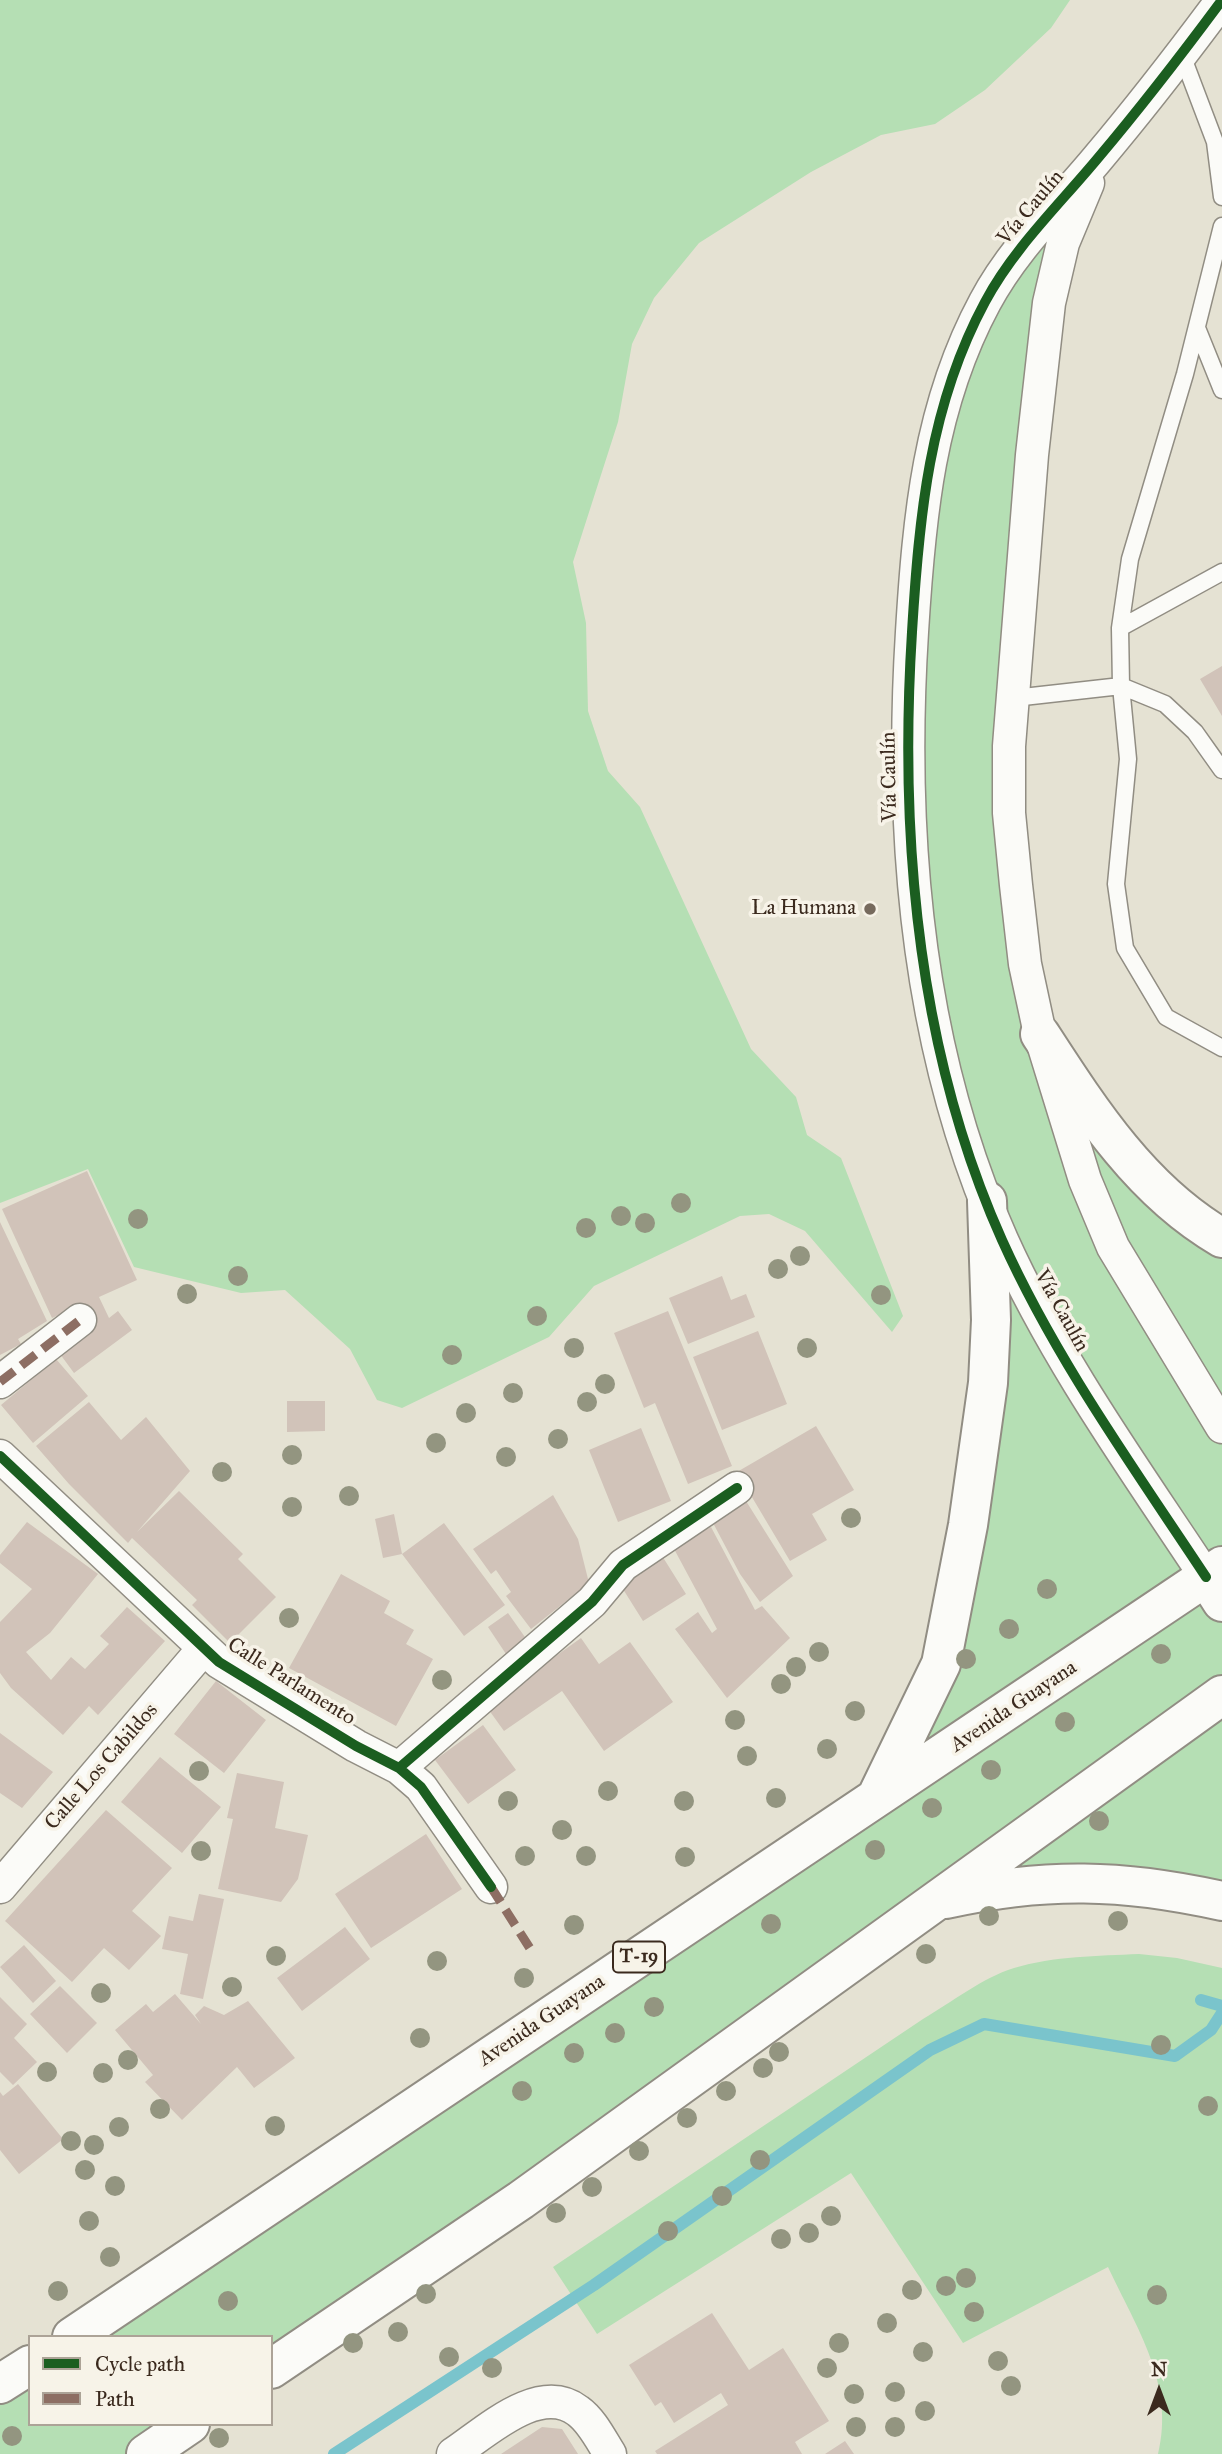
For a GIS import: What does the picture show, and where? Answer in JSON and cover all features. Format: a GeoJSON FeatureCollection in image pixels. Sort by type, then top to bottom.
{"type":"FeatureCollection","features":[{"type":"Feature","properties":{"kind":"highway"},"geometry":{"type":"LineString","coordinates":[[1040,1034],[1104,1129],[1142,1173],[1196,1223],[1222,1238]]}},
{"type":"Feature","properties":{"kind":"highway"},"geometry":{"type":"LineString","coordinates":[[875,1801],[912,1730],[941,1664],[968,1525],[988,1383],[991,1320],[987,1201]]}},
{"type":"Feature","properties":{"kind":"highway","name":"Avenida Guayana"},"geometry":{"type":"LineString","coordinates":[[75,2335],[875,1801],[1217,1582]]}},
{"type":"Feature","properties":{"kind":"highway"},"geometry":{"type":"LineString","coordinates":[[273,2368],[521,2200],[1222,1695]]}},
{"type":"Feature","properties":{"kind":"highway"},"geometry":{"type":"LineString","coordinates":[[933,1901],[1031,1885],[1108,1882],[1174,1890],[1222,1902]]}},
{"type":"Feature","properties":{"kind":"highway"},"geometry":{"type":"LineString","coordinates":[[0,2384],[28,2366]]}},
{"type":"Feature","properties":{"kind":"highway"},"geometry":{"type":"LineString","coordinates":[[146,2454],[187,2426]]}},
{"type":"Feature","properties":{"kind":"street","name":"Vía Caulín"},"geometry":{"type":"LineString","coordinates":[[1217,1582],[1076,1377],[1028,1293],[987,1201],[946,1081],[922,950],[912,861],[907,738],[920,515],[928,460],[962,349],[986,300],[1018,250],[1100,156],[1182,55],[1222,0]]}},
{"type":"Feature","properties":{"kind":"street","name":"Vía Caulín"},"geometry":{"type":"LineString","coordinates":[[1100,156],[1063,243],[1049,303],[1032,455],[1009,746],[1009,813],[1025,964],[1040,1034],[1085,1180],[1113,1247],[1222,1427]]}},
{"type":"Feature","properties":{"kind":"street"},"geometry":{"type":"LineString","coordinates":[[0,1382],[80,1320]]}},
{"type":"Feature","properties":{"kind":"street","name":"Calle Parlamento"},"geometry":{"type":"LineString","coordinates":[[0,1456],[219,1662],[399,1768],[437,1806],[491,1887]]}},
{"type":"Feature","properties":{"kind":"street"},"geometry":{"type":"LineString","coordinates":[[399,1768],[592,1601],[623,1565],[737,1488]]}},
{"type":"Feature","properties":{"kind":"street","name":"Calle Los Cabildos"},"geometry":{"type":"LineString","coordinates":[[0,1887],[204,1648]]}},
{"type":"Feature","properties":{"kind":"street"},"geometry":{"type":"LineString","coordinates":[[453,2454],[526,2407],[541,2402],[558,2402],[576,2409],[585,2416],[610,2454]]}},
{"type":"Feature","properties":{"kind":"lane"},"geometry":{"type":"LineString","coordinates":[[1182,55],[1215,142],[1222,197]]}},
{"type":"Feature","properties":{"kind":"lane"},"geometry":{"type":"LineString","coordinates":[[1222,226],[1197,328],[1130,559],[1120,628],[1121,686],[1128,759],[1116,884],[1125,948],[1166,1017],[1222,1048]]}},
{"type":"Feature","properties":{"kind":"lane"},"geometry":{"type":"LineString","coordinates":[[1197,328],[1222,390]]}},
{"type":"Feature","properties":{"kind":"lane"},"geometry":{"type":"LineString","coordinates":[[1120,628],[1222,572]]}},
{"type":"Feature","properties":{"kind":"lane"},"geometry":{"type":"LineString","coordinates":[[1014,698],[1121,686],[1165,704],[1195,732],[1222,770]]}},
{"type":"Feature","properties":{"kind":"green space"},"geometry":{"type":"Polygon","coordinates":[[[0,0],[1070,0],[1051,28],[985,90],[935,124],[881,135],[811,172],[699,243],[654,298],[632,344],[618,422],[573,562],[586,623],[588,711],[608,771],[640,807],[751,1049],[796,1097],[807,1135],[841,1158],[903,1316],[892,1332],[805,1231],[769,1214],[740,1216],[594,1286],[549,1337],[402,1408],[377,1400],[350,1349],[285,1290],[241,1293],[134,1267],[88,1169],[0,1203],[0,0]]]}},
{"type":"Feature","properties":{"kind":"green space"},"geometry":{"type":"Polygon","coordinates":[[[1099,156],[1063,240],[1011,673],[1040,1034],[1222,1238],[1222,1901],[985,1890],[273,2368],[273,2335],[75,2335],[875,1801],[959,1572],[987,1201],[946,1081],[910,663],[962,349],[1099,156]]]}},
{"type":"Feature","properties":{"kind":"green space"},"geometry":{"type":"Polygon","coordinates":[[[1139,1954],[1177,1958],[1222,1968],[1222,2454],[1158,2454],[1162,2428],[1157,2380],[1141,2335],[1108,2267],[963,2343],[851,2173],[597,2334],[553,2267],[923,2019],[990,1978],[1014,1968],[1045,1961],[1139,1954]]]}},
{"type":"Feature","properties":{"kind":"green space"},"geometry":{"type":"Polygon","coordinates":[[[28,2366],[28,2426],[187,2426],[146,2454],[0,2454],[0,2384],[28,2366]]]}},
{"type":"Feature","properties":{"kind":"building"},"geometry":{"type":"Polygon","coordinates":[[[1222,666],[1222,716],[1200,679],[1222,666]]]}},
{"type":"Feature","properties":{"kind":"building"},"geometry":{"type":"Polygon","coordinates":[[[87,1171],[137,1280],[99,1297],[109,1318],[118,1311],[132,1330],[74,1373],[60,1354],[94,1329],[83,1304],[52,1318],[2,1209],[87,1171]]]}},
{"type":"Feature","properties":{"kind":"building"},"geometry":{"type":"Polygon","coordinates":[[[0,1222],[47,1321],[18,1339],[21,1344],[0,1355],[0,1222]]]}},
{"type":"Feature","properties":{"kind":"building"},"geometry":{"type":"Polygon","coordinates":[[[722,1276],[731,1300],[746,1294],[755,1317],[688,1344],[669,1298],[722,1276]]]}},
{"type":"Feature","properties":{"kind":"building"},"geometry":{"type":"Polygon","coordinates":[[[668,1311],[732,1466],[688,1484],[655,1403],[644,1408],[614,1333],[668,1311]]]}},
{"type":"Feature","properties":{"kind":"building"},"geometry":{"type":"Polygon","coordinates":[[[758,1331],[787,1404],[722,1430],[693,1357],[758,1331]]]}},
{"type":"Feature","properties":{"kind":"building"},"geometry":{"type":"Polygon","coordinates":[[[56,1359],[88,1396],[33,1443],[1,1405],[56,1359]]]}},
{"type":"Feature","properties":{"kind":"building"},"geometry":{"type":"Polygon","coordinates":[[[287,1401],[325,1401],[325,1431],[287,1432],[287,1401]]]}},
{"type":"Feature","properties":{"kind":"building"},"geometry":{"type":"Polygon","coordinates":[[[89,1402],[121,1440],[146,1417],[190,1471],[137,1532],[179,1491],[243,1554],[238,1559],[276,1597],[230,1643],[192,1605],[197,1600],[132,1538],[128,1543],[69,1484],[36,1446],[89,1402]]]}},
{"type":"Feature","properties":{"kind":"building"},"geometry":{"type":"Polygon","coordinates":[[[816,1426],[854,1490],[812,1514],[827,1540],[790,1561],[737,1472],[816,1426]]]}},
{"type":"Feature","properties":{"kind":"building"},"geometry":{"type":"Polygon","coordinates":[[[641,1428],[671,1501],[618,1522],[589,1450],[641,1428]]]}},
{"type":"Feature","properties":{"kind":"building"},"geometry":{"type":"Polygon","coordinates":[[[553,1495],[578,1539],[589,1583],[531,1629],[506,1596],[511,1592],[496,1570],[491,1574],[473,1549],[553,1495]]]}},
{"type":"Feature","properties":{"kind":"building"},"geometry":{"type":"Polygon","coordinates":[[[746,1501],[793,1576],[760,1602],[740,1574],[712,1521],[746,1501]]]}},
{"type":"Feature","properties":{"kind":"building"},"geometry":{"type":"Polygon","coordinates":[[[394,1514],[402,1554],[383,1558],[375,1519],[394,1514]]]}},
{"type":"Feature","properties":{"kind":"building"},"geometry":{"type":"Polygon","coordinates":[[[27,1522],[98,1574],[50,1633],[26,1652],[51,1680],[71,1657],[85,1669],[109,1644],[100,1636],[127,1607],[165,1641],[98,1715],[89,1706],[63,1735],[11,1688],[0,1673],[0,1622],[32,1589],[0,1563],[0,1555],[27,1522]]]}},
{"type":"Feature","properties":{"kind":"building"},"geometry":{"type":"Polygon","coordinates":[[[444,1523],[505,1605],[464,1636],[402,1554],[444,1523]]]}},
{"type":"Feature","properties":{"kind":"building"},"geometry":{"type":"Polygon","coordinates":[[[711,1527],[755,1610],[762,1606],[790,1638],[727,1698],[675,1629],[698,1612],[712,1633],[717,1629],[673,1547],[711,1527]]]}},
{"type":"Feature","properties":{"kind":"building"},"geometry":{"type":"Polygon","coordinates":[[[659,1551],[686,1594],[643,1621],[616,1578],[659,1551]]]}},
{"type":"Feature","properties":{"kind":"building"},"geometry":{"type":"Polygon","coordinates":[[[341,1574],[390,1601],[384,1613],[414,1630],[406,1644],[433,1659],[396,1726],[289,1668],[341,1574]]]}},
{"type":"Feature","properties":{"kind":"building"},"geometry":{"type":"Polygon","coordinates":[[[508,1613],[527,1640],[506,1654],[488,1627],[508,1613]]]}},
{"type":"Feature","properties":{"kind":"building"},"geometry":{"type":"Polygon","coordinates":[[[581,1638],[599,1664],[630,1642],[673,1702],[604,1751],[562,1691],[504,1731],[486,1706],[581,1638]]]}},
{"type":"Feature","properties":{"kind":"building"},"geometry":{"type":"Polygon","coordinates":[[[216,1681],[266,1720],[224,1773],[174,1734],[216,1681]]]}},
{"type":"Feature","properties":{"kind":"building"},"geometry":{"type":"Polygon","coordinates":[[[483,1725],[516,1770],[468,1804],[435,1760],[483,1725]]]}},
{"type":"Feature","properties":{"kind":"building"},"geometry":{"type":"Polygon","coordinates":[[[0,1733],[53,1772],[22,1808],[0,1793],[0,1733]]]}},
{"type":"Feature","properties":{"kind":"building"},"geometry":{"type":"Polygon","coordinates":[[[160,1757],[221,1807],[182,1853],[121,1802],[160,1757]]]}},
{"type":"Feature","properties":{"kind":"building"},"geometry":{"type":"Polygon","coordinates":[[[237,1773],[284,1782],[275,1828],[308,1835],[298,1879],[281,1902],[218,1889],[233,1819],[227,1818],[237,1773]]]}},
{"type":"Feature","properties":{"kind":"building"},"geometry":{"type":"Polygon","coordinates":[[[106,1810],[172,1868],[132,1911],[161,1936],[129,1970],[104,1948],[72,1982],[5,1921],[106,1810]]]}},
{"type":"Feature","properties":{"kind":"building"},"geometry":{"type":"Polygon","coordinates":[[[426,1834],[462,1889],[371,1948],[335,1894],[426,1834]]]}},
{"type":"Feature","properties":{"kind":"building"},"geometry":{"type":"Polygon","coordinates":[[[199,1894],[224,1899],[203,1999],[180,1994],[188,1954],[162,1949],[169,1916],[193,1921],[199,1894]]]}},
{"type":"Feature","properties":{"kind":"building"},"geometry":{"type":"Polygon","coordinates":[[[345,1927],[370,1959],[302,2011],[277,1978],[345,1927]]]}},
{"type":"Feature","properties":{"kind":"building"},"geometry":{"type":"Polygon","coordinates":[[[24,1945],[56,1981],[33,2003],[0,1967],[24,1945]]]}},
{"type":"Feature","properties":{"kind":"building"},"geometry":{"type":"Polygon","coordinates":[[[60,1986],[97,2023],[67,2053],[30,2014],[60,1986]]]}},
{"type":"Feature","properties":{"kind":"building"},"geometry":{"type":"Polygon","coordinates":[[[175,1994],[201,2024],[195,2015],[204,2006],[224,2015],[248,2001],[295,2058],[254,2088],[237,2067],[182,2120],[145,2082],[153,2075],[115,2030],[146,2004],[153,2012],[175,1994]]]}},
{"type":"Feature","properties":{"kind":"building"},"geometry":{"type":"Polygon","coordinates":[[[0,1997],[27,2024],[14,2038],[37,2062],[13,2085],[0,2072],[0,1997]]]}},
{"type":"Feature","properties":{"kind":"building"},"geometry":{"type":"Polygon","coordinates":[[[18,2084],[63,2139],[19,2174],[0,2150],[0,2092],[3,2096],[18,2084]]]}},
{"type":"Feature","properties":{"kind":"building"},"geometry":{"type":"Polygon","coordinates":[[[712,2313],[749,2370],[783,2348],[829,2421],[795,2442],[802,2454],[657,2454],[655,2451],[728,2405],[721,2393],[674,2423],[661,2402],[655,2406],[629,2365],[712,2313]]]}},
{"type":"Feature","properties":{"kind":"building"},"geometry":{"type":"Polygon","coordinates":[[[542,2427],[562,2429],[578,2454],[501,2454],[542,2427]]]}},
{"type":"Feature","properties":{"kind":"building"},"geometry":{"type":"Polygon","coordinates":[[[845,2441],[854,2454],[825,2454],[845,2441]]]}},
{"type":"Feature","properties":{"kind":"waterway"},"geometry":{"type":"LineString","coordinates":[[1201,2000],[1222,2006]]}},
{"type":"Feature","properties":{"kind":"waterway"},"geometry":{"type":"LineString","coordinates":[[334,2454],[594,2285],[930,2050],[984,2024],[1175,2056],[1211,2030],[1222,2013]]}},
{"type":"Feature","properties":{"kind":"marked path"},"geometry":{"type":"LineString","coordinates":[[0,1382],[80,1320]]}},
{"type":"Feature","properties":{"kind":"marked path"},"geometry":{"type":"LineString","coordinates":[[491,1887],[531,1950]]}},
{"type":"Feature","properties":{"kind":"cycle path"},"geometry":{"type":"LineString","coordinates":[[1206,1577],[1071,1371],[1023,1284],[973,1168],[950,1094],[920,942],[912,865],[909,709],[912,632],[923,504],[939,422],[966,341],[985,302],[1009,264],[1130,119],[1222,0]]}},
{"type":"Feature","properties":{"kind":"cycle path"},"geometry":{"type":"LineString","coordinates":[[0,1456],[219,1662],[356,1746],[399,1768],[421,1787],[491,1887]]}},
{"type":"Feature","properties":{"kind":"cycle path"},"geometry":{"type":"LineString","coordinates":[[399,1768],[592,1602],[623,1565],[737,1488]]}},
{"type":"Feature","properties":{"kind":"place","name":"La Humana"},"geometry":{"type":"Point","coordinates":[870,909]}}]}
